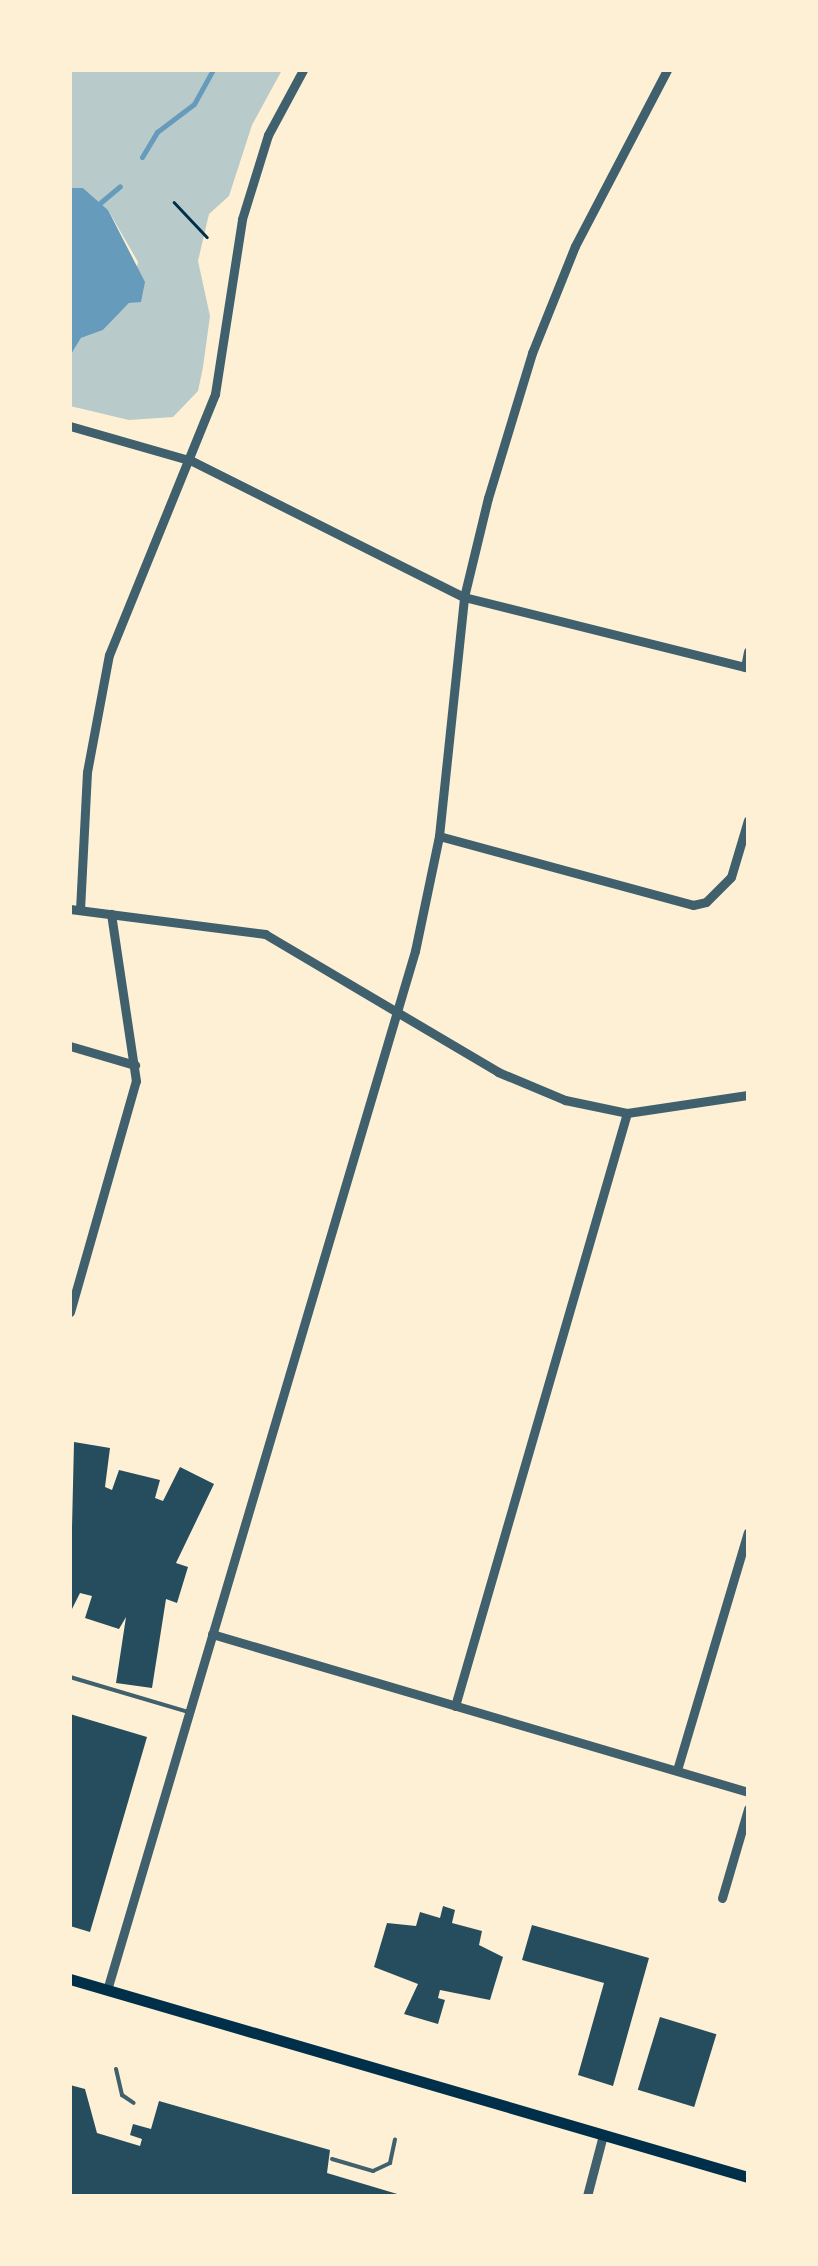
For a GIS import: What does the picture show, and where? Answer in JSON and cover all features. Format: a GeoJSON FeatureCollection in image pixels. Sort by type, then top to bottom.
{"type":"FeatureCollection","features":[{"type":"Feature","properties":{"kind":"main road"},"geometry":{"type":"LineString","coordinates":[[70,1979],[748,2178]]}},
{"type":"Feature","properties":{"kind":"street"},"geometry":{"type":"LineString","coordinates":[[304,70],[255,171],[242,219],[226,357],[192,462],[110,655],[96,709],[75,910],[252,929],[398,1008],[526,1085],[627,1113],[748,1095]]}},
{"type":"Feature","properties":{"kind":"street"},"geometry":{"type":"LineString","coordinates":[[107,1990],[398,1008],[439,836],[464,598],[532,353],[575,246],[667,70]]}},
{"type":"Feature","properties":{"kind":"street"},"geometry":{"type":"LineString","coordinates":[[70,426],[192,462],[464,598],[746,668],[748,651]]}},
{"type":"Feature","properties":{"kind":"street"},"geometry":{"type":"LineString","coordinates":[[439,836],[693,905],[706,902],[730,877],[748,820]]}},
{"type":"Feature","properties":{"kind":"street"},"geometry":{"type":"LineString","coordinates":[[70,1312],[129,1110],[135,1065],[111,914]]}},
{"type":"Feature","properties":{"kind":"street"},"geometry":{"type":"LineString","coordinates":[[70,1046],[135,1065]]}},
{"type":"Feature","properties":{"kind":"street"},"geometry":{"type":"LineString","coordinates":[[455,1706],[627,1113]]}},
{"type":"Feature","properties":{"kind":"street"},"geometry":{"type":"LineString","coordinates":[[677,1770],[748,1532]]}},
{"type":"Feature","properties":{"kind":"street"},"geometry":{"type":"LineString","coordinates":[[212,1634],[748,1792]]}},
{"type":"Feature","properties":{"kind":"street"},"geometry":{"type":"LineString","coordinates":[[722,1898],[748,1809]]}},
{"type":"Feature","properties":{"kind":"street"},"geometry":{"type":"LineString","coordinates":[[587,2196],[603,2135]]}},
{"type":"Feature","properties":{"kind":"lane"},"geometry":{"type":"LineString","coordinates":[[70,1677],[188,1712]]}},
{"type":"Feature","properties":{"kind":"lane"},"geometry":{"type":"LineString","coordinates":[[116,2069],[122,2095],[134,2103]]}},
{"type":"Feature","properties":{"kind":"lane"},"geometry":{"type":"LineString","coordinates":[[332,2159],[372,2172],[390,2164],[395,2140]]}},
{"type":"Feature","properties":{"kind":"path"},"geometry":{"type":"LineString","coordinates":[[174,202],[207,237]]}},
{"type":"Feature","properties":{"kind":"shaded area"},"geometry":{"type":"Polygon","coordinates":[[[70,70],[282,70],[252,125],[229,196],[209,214],[198,261],[210,316],[203,367],[198,391],[173,417],[129,420],[70,406],[70,356],[81,338],[103,330],[129,303],[138,262],[108,210],[83,188],[70,188],[70,70]]]}},
{"type":"Feature","properties":{"kind":"water"},"geometry":{"type":"Polygon","coordinates":[[[70,188],[83,188],[108,210],[145,282],[141,302],[129,303],[103,330],[81,338],[70,356],[70,188]]]}},
{"type":"Feature","properties":{"kind":"building"},"geometry":{"type":"Polygon","coordinates":[[[74,1442],[110,1448],[105,1487],[112,1490],[119,1470],[160,1480],[155,1498],[163,1501],[180,1467],[214,1484],[176,1563],[188,1567],[177,1603],[166,1599],[152,1688],[116,1683],[126,1617],[119,1629],[85,1618],[92,1596],[80,1593],[70,1613],[74,1442]]]}},
{"type":"Feature","properties":{"kind":"building"},"geometry":{"type":"Polygon","coordinates":[[[70,1714],[147,1737],[90,1932],[70,1926],[70,1714]]]}},
{"type":"Feature","properties":{"kind":"building"},"geometry":{"type":"Polygon","coordinates":[[[443,1906],[455,1910],[452,1923],[482,1931],[479,1945],[503,1957],[490,2000],[440,1990],[438,1998],[445,2000],[438,2024],[404,2014],[418,1984],[374,1967],[387,1923],[416,1926],[420,1912],[440,1918],[443,1906]]]}},
{"type":"Feature","properties":{"kind":"building"},"geometry":{"type":"Polygon","coordinates":[[[532,1925],[649,1958],[613,2086],[578,2075],[604,1983],[522,1960],[532,1925]]]}},
{"type":"Feature","properties":{"kind":"building"},"geometry":{"type":"Polygon","coordinates":[[[660,2017],[716,2034],[694,2107],[638,2090],[660,2017]]]}},
{"type":"Feature","properties":{"kind":"building"},"geometry":{"type":"Polygon","coordinates":[[[70,2085],[85,2089],[97,2133],[140,2146],[142,2139],[130,2135],[133,2124],[151,2129],[159,2101],[330,2150],[327,2173],[404,2196],[70,2196],[70,2085]]]}},
{"type":"Feature","properties":{"kind":"waterway"},"geometry":{"type":"LineString","coordinates":[[142,157],[157,132],[194,104],[213,70]]}},
{"type":"Feature","properties":{"kind":"waterway"},"geometry":{"type":"LineString","coordinates":[[100,203],[120,186]]}}]}
